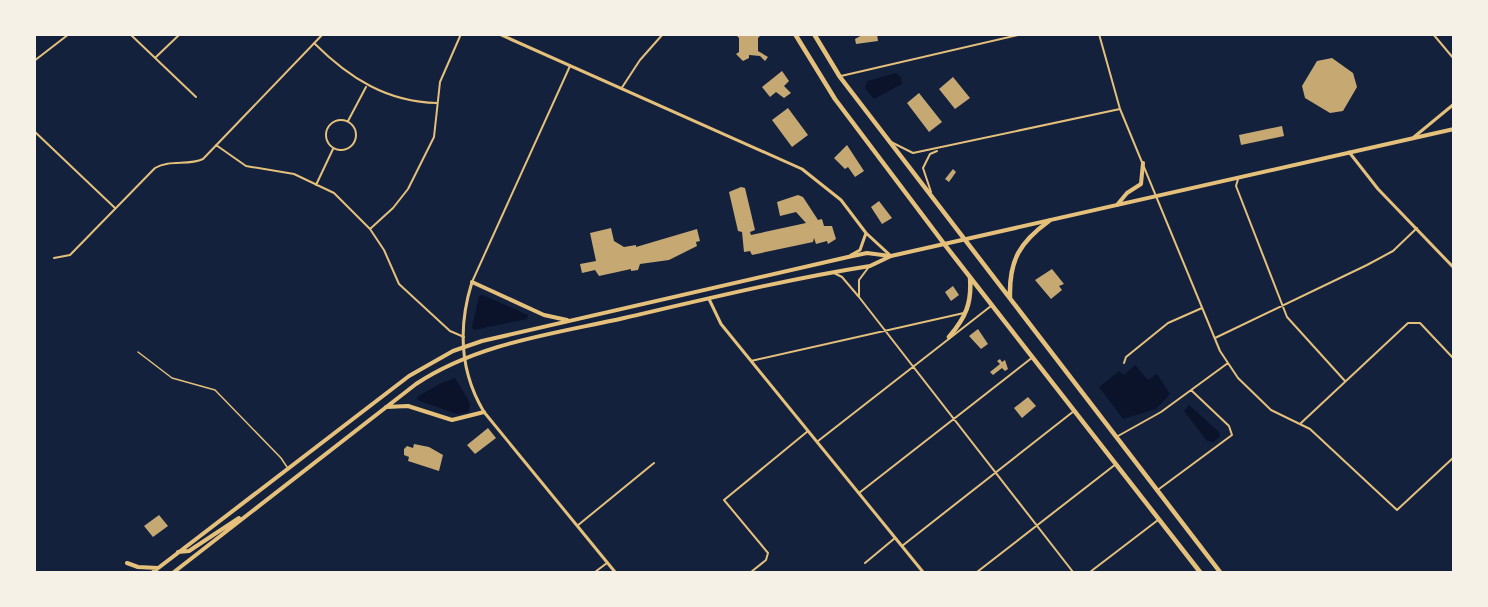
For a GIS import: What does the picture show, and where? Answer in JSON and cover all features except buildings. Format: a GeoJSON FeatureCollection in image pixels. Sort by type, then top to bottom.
{"type":"FeatureCollection","features":[{"type":"Feature","properties":{"kind":"highway"},"geometry":{"type":"LineString","coordinates":[[795,34],[836,99],[945,245],[1200,573]]}},
{"type":"Feature","properties":{"kind":"highway"},"geometry":{"type":"LineString","coordinates":[[814,34],[840,77],[1220,573]]}},
{"type":"Feature","properties":{"kind":"highway"},"geometry":{"type":"LineString","coordinates":[[1010,297],[1010,274],[1020,248],[1027,238],[1049,221]]}},
{"type":"Feature","properties":{"kind":"highway"},"geometry":{"type":"LineString","coordinates":[[950,337],[967,312],[971,298],[970,277]]}},
{"type":"Feature","properties":{"kind":"main road"},"geometry":{"type":"LineString","coordinates":[[174,573],[386,407],[434,372],[464,357],[488,349],[709,299],[831,272],[870,266],[891,256],[1116,206],[1238,176],[1454,129]]}},
{"type":"Feature","properties":{"kind":"main road"},"geometry":{"type":"LineString","coordinates":[[1116,206],[1127,193],[1141,184],[1143,164]]}},
{"type":"Feature","properties":{"kind":"main road"},"geometry":{"type":"LineString","coordinates":[[151,573],[416,371],[464,347],[571,320],[848,257],[867,253],[891,256]]}},
{"type":"Feature","properties":{"kind":"main road"},"geometry":{"type":"LineString","coordinates":[[472,282],[544,315],[571,320]]}},
{"type":"Feature","properties":{"kind":"main road"},"geometry":{"type":"LineString","coordinates":[[386,407],[408,406],[452,420],[484,412]]}},
{"type":"Feature","properties":{"kind":"main road"},"geometry":{"type":"LineString","coordinates":[[177,552],[189,550],[252,510]]}},
{"type":"Feature","properties":{"kind":"main road"},"geometry":{"type":"LineString","coordinates":[[127,563],[138,567],[159,568]]}},
{"type":"Feature","properties":{"kind":"street"},"geometry":{"type":"LineString","coordinates":[[34,61],[69,34]]}},
{"type":"Feature","properties":{"kind":"street"},"geometry":{"type":"LineString","coordinates":[[130,34],[196,97]]}},
{"type":"Feature","properties":{"kind":"street"},"geometry":{"type":"LineString","coordinates":[[156,57],[180,34]]}},
{"type":"Feature","properties":{"kind":"street"},"geometry":{"type":"LineString","coordinates":[[54,258],[70,255],[161,165],[197,161],[216,146],[323,34]]}},
{"type":"Feature","properties":{"kind":"street"},"geometry":{"type":"LineString","coordinates":[[370,229],[393,208],[408,189],[434,137],[440,82],[461,34]]}},
{"type":"Feature","properties":{"kind":"street"},"geometry":{"type":"LineString","coordinates":[[499,34],[802,169],[823,183],[866,233],[891,256]]}},
{"type":"Feature","properties":{"kind":"street"},"geometry":{"type":"LineString","coordinates":[[621,89],[640,60],[663,34]]}},
{"type":"Feature","properties":{"kind":"street"},"geometry":{"type":"LineString","coordinates":[[840,77],[1023,34]]}},
{"type":"Feature","properties":{"kind":"street"},"geometry":{"type":"LineString","coordinates":[[1099,34],[1120,109],[1215,338],[1238,378],[1270,410],[1310,429],[1397,510],[1454,457]]}},
{"type":"Feature","properties":{"kind":"street"},"geometry":{"type":"LineString","coordinates":[[1433,34],[1454,59]]}},
{"type":"Feature","properties":{"kind":"street"},"geometry":{"type":"LineString","coordinates":[[314,43],[338,66],[367,86],[388,96],[422,103],[438,103]]}},
{"type":"Feature","properties":{"kind":"street"},"geometry":{"type":"LineString","coordinates":[[570,66],[472,282],[463,319],[464,357],[472,391],[484,412],[615,573]]}},
{"type":"Feature","properties":{"kind":"street"},"geometry":{"type":"LineString","coordinates":[[348,121],[367,86]]}},
{"type":"Feature","properties":{"kind":"street"},"geometry":{"type":"LineString","coordinates":[[1414,136],[1454,104]]}},
{"type":"Feature","properties":{"kind":"street"},"geometry":{"type":"LineString","coordinates":[[889,141],[910,153],[939,149],[1120,109]]}},
{"type":"Feature","properties":{"kind":"street"},"geometry":{"type":"LineString","coordinates":[[338,120],[348,121],[355,128],[355,142],[348,149],[334,148],[327,141],[329,126],[338,120]]}},
{"type":"Feature","properties":{"kind":"street"},"geometry":{"type":"LineString","coordinates":[[34,131],[116,209]]}},
{"type":"Feature","properties":{"kind":"street"},"geometry":{"type":"LineString","coordinates":[[216,146],[246,166],[294,174],[334,193],[370,229],[384,250],[399,284],[450,331],[464,337]]}},
{"type":"Feature","properties":{"kind":"street"},"geometry":{"type":"LineString","coordinates":[[316,184],[334,148]]}},
{"type":"Feature","properties":{"kind":"street"},"geometry":{"type":"LineString","coordinates":[[933,197],[923,168],[930,154],[939,149]]}},
{"type":"Feature","properties":{"kind":"street"},"geometry":{"type":"LineString","coordinates":[[1349,152],[1378,189],[1454,268]]}},
{"type":"Feature","properties":{"kind":"street"},"geometry":{"type":"LineString","coordinates":[[1238,176],[1236,186],[1287,317],[1345,381]]}},
{"type":"Feature","properties":{"kind":"street"},"geometry":{"type":"LineString","coordinates":[[1215,338],[1393,251],[1417,228]]}},
{"type":"Feature","properties":{"kind":"street"},"geometry":{"type":"LineString","coordinates":[[848,257],[860,250],[866,233]]}},
{"type":"Feature","properties":{"kind":"street"},"geometry":{"type":"LineString","coordinates":[[859,297],[859,280],[870,266]]}},
{"type":"Feature","properties":{"kind":"street"},"geometry":{"type":"LineString","coordinates":[[831,272],[842,277],[859,297],[1073,573]]}},
{"type":"Feature","properties":{"kind":"street"},"geometry":{"type":"LineString","coordinates":[[709,299],[721,324],[923,573]]}},
{"type":"Feature","properties":{"kind":"street"},"geometry":{"type":"LineString","coordinates":[[816,442],[993,304]]}},
{"type":"Feature","properties":{"kind":"street"},"geometry":{"type":"LineString","coordinates":[[1124,363],[1126,357],[1168,322],[1202,308]]}},
{"type":"Feature","properties":{"kind":"street"},"geometry":{"type":"LineString","coordinates":[[751,361],[967,312]]}},
{"type":"Feature","properties":{"kind":"street"},"geometry":{"type":"LineString","coordinates":[[1300,423],[1408,323],[1420,324],[1454,359]]}},
{"type":"Feature","properties":{"kind":"street"},"geometry":{"type":"LineString","coordinates":[[859,493],[1033,357]]}},
{"type":"Feature","properties":{"kind":"street"},"geometry":{"type":"LineString","coordinates":[[1115,437],[1161,412],[1228,363]]}},
{"type":"Feature","properties":{"kind":"street"},"geometry":{"type":"LineString","coordinates":[[1156,490],[1232,435],[1229,426],[1191,390]]}},
{"type":"Feature","properties":{"kind":"street"},"geometry":{"type":"LineString","coordinates":[[902,546],[1074,411]]}},
{"type":"Feature","properties":{"kind":"street"},"geometry":{"type":"LineString","coordinates":[[751,573],[766,560],[768,553],[724,500],[808,431]]}},
{"type":"Feature","properties":{"kind":"street"},"geometry":{"type":"LineString","coordinates":[[577,526],[654,463]]}},
{"type":"Feature","properties":{"kind":"street"},"geometry":{"type":"LineString","coordinates":[[977,573],[1116,464]]}},
{"type":"Feature","properties":{"kind":"street"},"geometry":{"type":"LineString","coordinates":[[1090,573],[1158,520]]}},
{"type":"Feature","properties":{"kind":"street"},"geometry":{"type":"LineString","coordinates":[[865,563],[895,538]]}},
{"type":"Feature","properties":{"kind":"street"},"geometry":{"type":"LineString","coordinates":[[595,573],[607,563]]}},
{"type":"Feature","properties":{"kind":"lane"},"geometry":{"type":"LineString","coordinates":[[138,352],[172,378],[215,390],[281,458],[287,468]]}},
{"type":"Feature","properties":{"kind":"water"},"geometry":{"type":"Polygon","coordinates":[[[896,73],[901,77],[902,84],[874,99],[865,88],[867,81],[896,73]]]}},
{"type":"Feature","properties":{"kind":"water"},"geometry":{"type":"Polygon","coordinates":[[[483,295],[528,315],[527,319],[474,330],[472,327],[479,296],[483,295]]]}},
{"type":"Feature","properties":{"kind":"water"},"geometry":{"type":"Polygon","coordinates":[[[1135,365],[1148,380],[1157,374],[1170,394],[1156,409],[1123,419],[1099,387],[1119,371],[1124,375],[1135,365]]]}},
{"type":"Feature","properties":{"kind":"water"},"geometry":{"type":"Polygon","coordinates":[[[455,378],[470,403],[469,412],[457,414],[417,400],[417,397],[441,383],[455,378]]]}},
{"type":"Feature","properties":{"kind":"water"},"geometry":{"type":"Polygon","coordinates":[[[1189,405],[1219,432],[1220,437],[1213,442],[1207,441],[1184,411],[1189,405]]]}}]}
